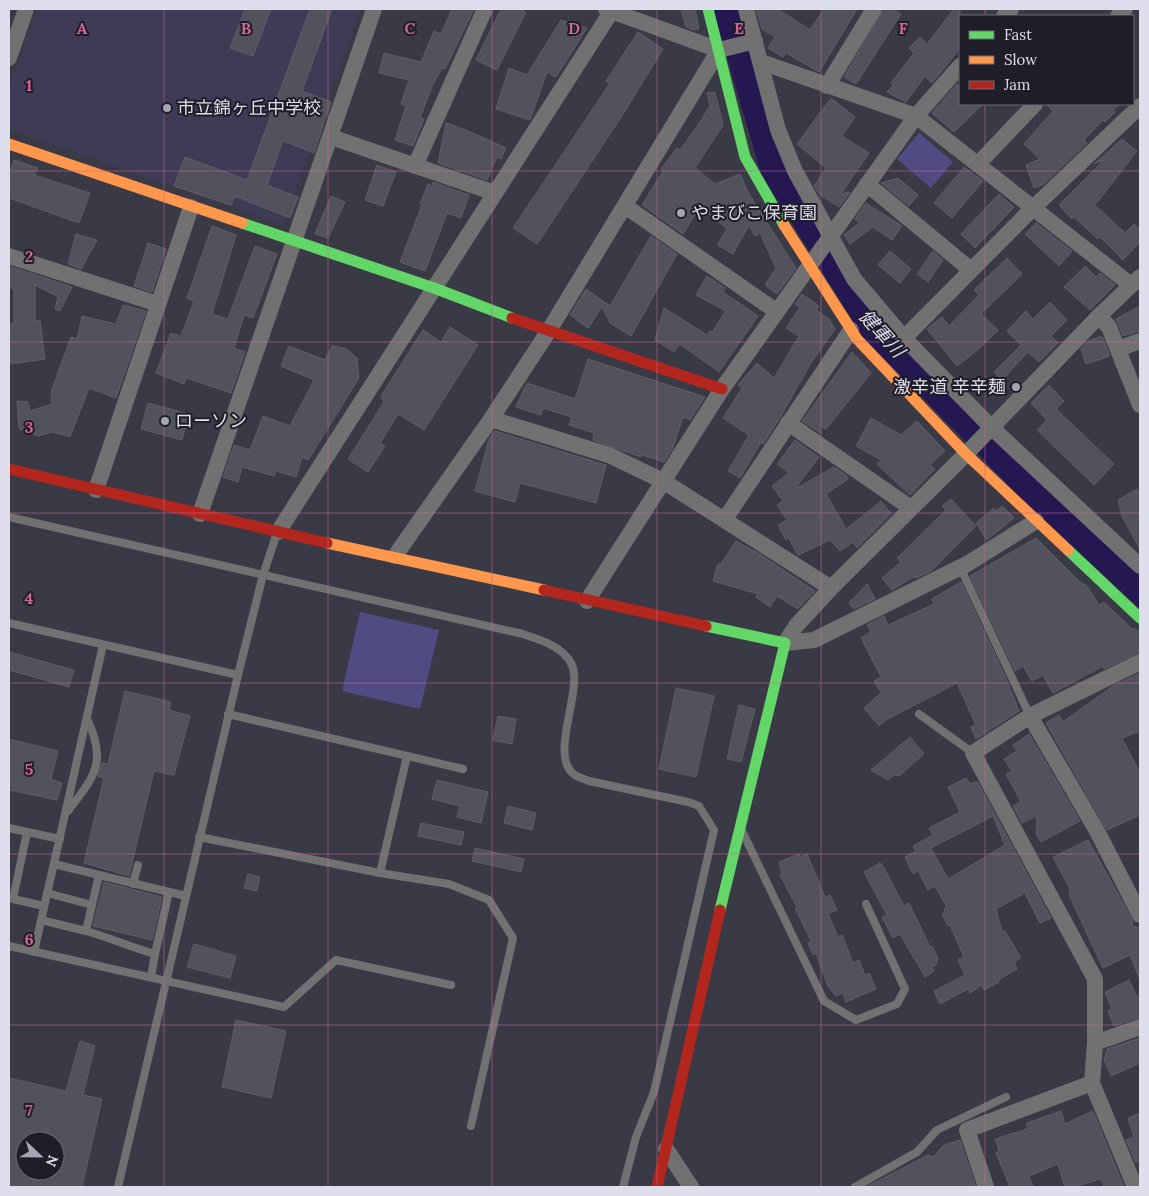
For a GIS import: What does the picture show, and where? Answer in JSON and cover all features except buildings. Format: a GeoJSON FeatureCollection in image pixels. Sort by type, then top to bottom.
{"type":"FeatureCollection","features":[{"type":"Feature","properties":{"kind":"street"},"geometry":{"type":"LineString","coordinates":[[9,58],[26,9]]}},
{"type":"Feature","properties":{"kind":"street"},"geometry":{"type":"LineString","coordinates":[[200,514],[374,9]]}},
{"type":"Feature","properties":{"kind":"street"},"geometry":{"type":"LineString","coordinates":[[415,166],[485,9]]}},
{"type":"Feature","properties":{"kind":"street"},"geometry":{"type":"LineString","coordinates":[[278,532],[495,193],[610,9],[719,50],[755,41]]}},
{"type":"Feature","properties":{"kind":"street"},"geometry":{"type":"LineString","coordinates":[[708,9],[745,157],[809,265],[857,339],[966,454],[1140,618]]}},
{"type":"Feature","properties":{"kind":"street"},"geometry":{"type":"LineString","coordinates":[[746,9],[778,130],[795,171],[854,279],[904,338],[991,427],[1140,566]]}},
{"type":"Feature","properties":{"kind":"street"},"geometry":{"type":"LineString","coordinates":[[827,86],[874,9]]}},
{"type":"Feature","properties":{"kind":"street"},"geometry":{"type":"LineString","coordinates":[[395,556],[491,419],[548,332],[719,50]]}},
{"type":"Feature","properties":{"kind":"street"},"geometry":{"type":"LineString","coordinates":[[657,1187],[738,824],[785,643],[796,626],[831,588],[966,454],[1099,316],[1136,281],[1032,209],[916,116],[761,62]]}},
{"type":"Feature","properties":{"kind":"street"},"geometry":{"type":"LineString","coordinates":[[587,601],[722,389],[776,311],[916,116],[959,67]]}},
{"type":"Feature","properties":{"kind":"street"},"geometry":{"type":"LineString","coordinates":[[978,164],[1034,105]]}},
{"type":"Feature","properties":{"kind":"street"},"geometry":{"type":"LineString","coordinates":[[904,338],[1032,209],[1140,106]]}},
{"type":"Feature","properties":{"kind":"street"},"geometry":{"type":"LineString","coordinates":[[331,137],[495,193]]}},
{"type":"Feature","properties":{"kind":"street"},"geometry":{"type":"LineString","coordinates":[[9,144],[434,288],[548,332],[722,389]]}},
{"type":"Feature","properties":{"kind":"street"},"geometry":{"type":"LineString","coordinates":[[867,184],[971,270]]}},
{"type":"Feature","properties":{"kind":"street"},"geometry":{"type":"LineString","coordinates":[[625,206],[776,311]]}},
{"type":"Feature","properties":{"kind":"street"},"geometry":{"type":"LineString","coordinates":[[96,490],[191,207]]}},
{"type":"Feature","properties":{"kind":"street"},"geometry":{"type":"LineString","coordinates":[[9,256],[158,304]]}},
{"type":"Feature","properties":{"kind":"street"},"geometry":{"type":"LineString","coordinates":[[1099,316],[1109,327],[1140,405]]}},
{"type":"Feature","properties":{"kind":"street"},"geometry":{"type":"LineString","coordinates":[[725,519],[851,330]]}},
{"type":"Feature","properties":{"kind":"street"},"geometry":{"type":"LineString","coordinates":[[1118,349],[1140,340]]}},
{"type":"Feature","properties":{"kind":"street"},"geometry":{"type":"LineString","coordinates":[[491,419],[609,455],[663,481],[831,588]]}},
{"type":"Feature","properties":{"kind":"street"},"geometry":{"type":"LineString","coordinates":[[788,423],[911,508]]}},
{"type":"Feature","properties":{"kind":"street"},"geometry":{"type":"LineString","coordinates":[[9,467],[96,490],[278,532],[395,556],[587,601],[785,643],[814,640],[960,567],[1036,521]]}},
{"type":"Feature","properties":{"kind":"street"},"geometry":{"type":"LineString","coordinates":[[1135,1177],[1092,1084],[1095,1043],[1095,979],[973,753],[1030,716],[1140,662]]}},
{"type":"Feature","properties":{"kind":"street"},"geometry":{"type":"LineString","coordinates":[[1030,716],[1097,832],[1140,915]]}},
{"type":"Feature","properties":{"kind":"street"},"geometry":{"type":"LineString","coordinates":[[1095,1043],[1140,1027]]}},
{"type":"Feature","properties":{"kind":"street"},"geometry":{"type":"LineString","coordinates":[[986,1187],[967,1130],[1092,1084]]}},
{"type":"Feature","properties":{"kind":"street"},"geometry":{"type":"LineString","coordinates":[[666,1149],[691,1187]]}},
{"type":"Feature","properties":{"kind":"lane"},"geometry":{"type":"LineString","coordinates":[[9,516],[545,641],[561,652],[572,664],[574,681],[564,748],[568,768],[574,775],[589,781],[699,806],[714,830],[654,1092],[636,1137],[624,1187]]}},
{"type":"Feature","properties":{"kind":"lane"},"geometry":{"type":"LineString","coordinates":[[118,1187],[228,714],[264,575],[278,532]]}},
{"type":"Feature","properties":{"kind":"lane"},"geometry":{"type":"LineString","coordinates":[[960,567],[1030,716]]}},
{"type":"Feature","properties":{"kind":"lane"},"geometry":{"type":"LineString","coordinates":[[9,623],[238,675]]}},
{"type":"Feature","properties":{"kind":"lane"},"geometry":{"type":"LineString","coordinates":[[34,952],[103,645]]}},
{"type":"Feature","properties":{"kind":"lane"},"geometry":{"type":"LineString","coordinates":[[228,714],[463,769]]}},
{"type":"Feature","properties":{"kind":"lane"},"geometry":{"type":"LineString","coordinates":[[919,714],[973,753]]}},
{"type":"Feature","properties":{"kind":"lane"},"geometry":{"type":"LineString","coordinates":[[65,815],[92,779],[98,756],[93,732],[87,719]]}},
{"type":"Feature","properties":{"kind":"lane"},"geometry":{"type":"LineString","coordinates":[[380,873],[407,756]]}},
{"type":"Feature","properties":{"kind":"lane"},"geometry":{"type":"LineString","coordinates":[[738,824],[824,1001],[856,1020],[896,1004],[904,989],[866,904]]}},
{"type":"Feature","properties":{"kind":"lane"},"geometry":{"type":"LineString","coordinates":[[9,828],[60,840]]}},
{"type":"Feature","properties":{"kind":"lane"},"geometry":{"type":"LineString","coordinates":[[27,832],[13,899],[44,906]]}},
{"type":"Feature","properties":{"kind":"lane"},"geometry":{"type":"LineString","coordinates":[[200,837],[380,873],[449,884],[489,900],[513,938],[471,1126]]}},
{"type":"Feature","properties":{"kind":"lane"},"geometry":{"type":"LineString","coordinates":[[54,864],[186,896]]}},
{"type":"Feature","properties":{"kind":"lane"},"geometry":{"type":"LineString","coordinates":[[134,884],[138,865]]}},
{"type":"Feature","properties":{"kind":"lane"},"geometry":{"type":"LineString","coordinates":[[86,931],[99,875]]}},
{"type":"Feature","properties":{"kind":"lane"},"geometry":{"type":"LineString","coordinates":[[151,977],[169,892]]}},
{"type":"Feature","properties":{"kind":"lane"},"geometry":{"type":"LineString","coordinates":[[47,894],[92,905]]}},
{"type":"Feature","properties":{"kind":"lane"},"geometry":{"type":"LineString","coordinates":[[41,920],[119,940],[125,946],[155,954]]}},
{"type":"Feature","properties":{"kind":"lane"},"geometry":{"type":"LineString","coordinates":[[9,946],[284,1008],[336,960],[452,985]]}},
{"type":"Feature","properties":{"kind":"lane"},"geometry":{"type":"LineString","coordinates":[[855,1187],[917,1152],[937,1130],[1006,1097]]}},
{"type":"Feature","properties":{"kind":"shaded area","name":"市立錦ヶ丘中学校"},"geometry":{"type":"Polygon","coordinates":[[[37,9],[361,9],[283,225],[9,129],[9,87],[37,9]]]}},
{"type":"Feature","properties":{"kind":"shaded area"},"geometry":{"type":"Polygon","coordinates":[[[919,133],[953,162],[931,188],[897,159],[919,133]]]}},
{"type":"Feature","properties":{"kind":"shaded area"},"geometry":{"type":"Polygon","coordinates":[[[360,612],[439,630],[420,709],[342,691],[360,612]]]}},
{"type":"Feature","properties":{"kind":"water","name":"健軍川"},"geometry":{"type":"Polygon","coordinates":[[[713,9],[740,9],[758,73],[849,277],[1140,572],[1140,609],[1020,497],[863,337],[761,174],[713,9]]]}},
{"type":"Feature","properties":{"kind":"traffic: fast"},"geometry":{"type":"LineString","coordinates":[[708,9],[745,157],[784,225]]}},
{"type":"Feature","properties":{"kind":"traffic: fast"},"geometry":{"type":"LineString","coordinates":[[242,223],[434,288],[512,318]]}},
{"type":"Feature","properties":{"kind":"traffic: fast"},"geometry":{"type":"LineString","coordinates":[[1068,550],[1140,618]]}},
{"type":"Feature","properties":{"kind":"traffic: fast"},"geometry":{"type":"LineString","coordinates":[[706,626],[785,643],[720,910]]}},
{"type":"Feature","properties":{"kind":"traffic: slow"},"geometry":{"type":"LineString","coordinates":[[9,144],[242,223]]}},
{"type":"Feature","properties":{"kind":"traffic: slow"},"geometry":{"type":"LineString","coordinates":[[784,225],[857,339],[966,454],[1068,550]]}},
{"type":"Feature","properties":{"kind":"traffic: slow"},"geometry":{"type":"LineString","coordinates":[[327,543],[544,590]]}},
{"type":"Feature","properties":{"kind":"traffic: jam"},"geometry":{"type":"LineString","coordinates":[[512,318],[722,389]]}},
{"type":"Feature","properties":{"kind":"traffic: jam"},"geometry":{"type":"LineString","coordinates":[[9,469],[327,543]]}},
{"type":"Feature","properties":{"kind":"traffic: jam"},"geometry":{"type":"LineString","coordinates":[[544,590],[706,626]]}},
{"type":"Feature","properties":{"kind":"traffic: jam"},"geometry":{"type":"LineString","coordinates":[[657,1187],[720,910]]}},
{"type":"Feature","properties":{"kind":"place","name":"市立錦ヶ丘中学校"},"geometry":{"type":"Point","coordinates":[167,108]}},
{"type":"Feature","properties":{"kind":"place","name":"やまびこ保育園"},"geometry":{"type":"Point","coordinates":[681,213]}},
{"type":"Feature","properties":{"kind":"place","name":"激辛道 辛辛麺"},"geometry":{"type":"Point","coordinates":[1016,387]}},
{"type":"Feature","properties":{"kind":"place","name":"ローソン"},"geometry":{"type":"Point","coordinates":[165,421]}}]}
